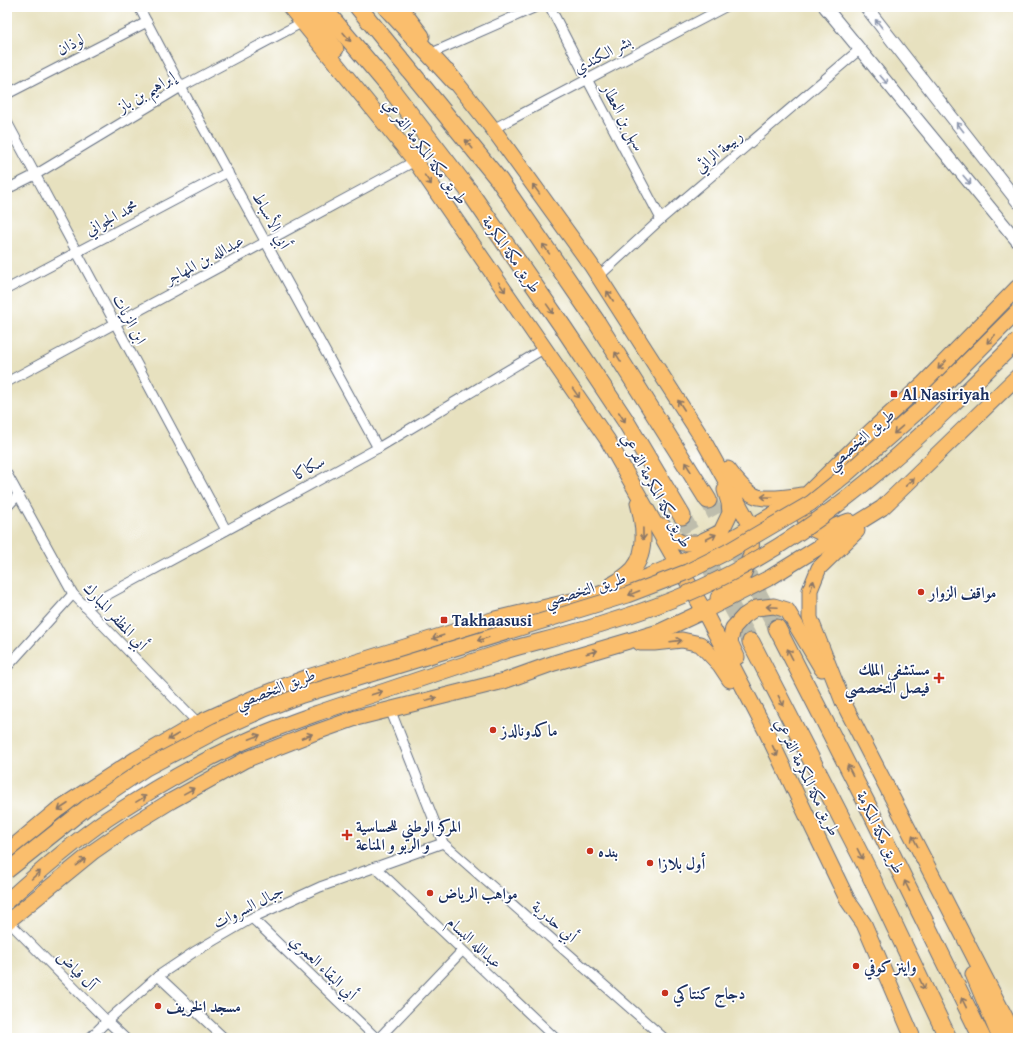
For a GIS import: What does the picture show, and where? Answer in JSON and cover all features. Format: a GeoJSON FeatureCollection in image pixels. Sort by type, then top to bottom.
{"type":"FeatureCollection","features":[{"type":"Feature","properties":{"kind":"highway","name":"طريق مكة المكرمة"},"geometry":{"type":"LineString","coordinates":[[322,7],[387,84],[469,191],[625,420],[682,516]]}},
{"type":"Feature","properties":{"kind":"highway","name":"طريق مكة المكرمة"},"geometry":{"type":"LineString","coordinates":[[358,7],[499,180],[596,321],[708,500]]}},
{"type":"Feature","properties":{"kind":"highway"},"geometry":{"type":"LineString","coordinates":[[386,7],[454,81]]}},
{"type":"Feature","properties":{"kind":"highway","name":"طريق مكة المكرمة"},"geometry":{"type":"LineString","coordinates":[[777,628],[868,806],[982,1038]]}},
{"type":"Feature","properties":{"kind":"highway","name":"طريق مكة المكرمة"},"geometry":{"type":"LineString","coordinates":[[751,642],[865,864],[948,1038]]}},
{"type":"Feature","properties":{"kind":"main road","name":"طريق مكة المكرمة الفرعي"},"geometry":{"type":"LineString","coordinates":[[290,7],[415,162],[608,439],[704,611],[766,731],[848,901],[864,924],[913,1038]]}},
{"type":"Feature","properties":{"kind":"main road"},"geometry":{"type":"LineString","coordinates":[[306,7],[415,162]]}},
{"type":"Feature","properties":{"kind":"main road"},"geometry":{"type":"LineString","coordinates":[[400,7],[454,81],[493,129],[591,265],[702,438],[752,528],[751,555],[743,575],[704,611]]}},
{"type":"Feature","properties":{"kind":"main road"},"geometry":{"type":"LineString","coordinates":[[7,852],[57,810],[198,723],[308,677],[495,619],[597,595],[678,564],[719,546],[752,528],[806,495],[871,431],[924,383],[1018,287]]}},
{"type":"Feature","properties":{"kind":"main road","name":"طريق التخصصي"},"geometry":{"type":"LineString","coordinates":[[7,871],[86,808],[146,768],[218,730],[265,709],[340,683],[627,595],[687,572],[727,552],[811,503],[843,477],[917,412],[1018,311]]}},
{"type":"Feature","properties":{"kind":"main road"},"geometry":{"type":"LineString","coordinates":[[7,901],[48,864],[106,820],[198,765],[247,740],[317,713],[508,650],[605,623],[652,608],[730,574],[773,550],[816,521],[863,485],[916,438],[1018,340]]}},
{"type":"Feature","properties":{"kind":"main road"},"geometry":{"type":"LineString","coordinates":[[843,702],[810,618],[810,590],[819,568],[1018,376]]}},
{"type":"Feature","properties":{"kind":"main road"},"geometry":{"type":"LineString","coordinates":[[633,482],[671,537],[682,543],[698,543],[721,532],[730,513],[729,504],[702,438]]}},
{"type":"Feature","properties":{"kind":"main road"},"geometry":{"type":"LineString","coordinates":[[702,438],[722,461],[738,483],[756,497],[778,498],[806,495]]}},
{"type":"Feature","properties":{"kind":"main road"},"geometry":{"type":"LineString","coordinates":[[597,595],[634,568],[640,557],[643,543],[642,519],[633,482]]}},
{"type":"Feature","properties":{"kind":"main road"},"geometry":{"type":"LineString","coordinates":[[806,495],[804,499],[803,511],[806,521],[813,529],[819,532],[882,508]]}},
{"type":"Feature","properties":{"kind":"main road"},"geometry":{"type":"LineString","coordinates":[[7,922],[94,851],[127,828],[171,801],[245,760],[356,718],[504,681],[554,663],[659,632],[771,577],[882,508]]}},
{"type":"Feature","properties":{"kind":"main road"},"geometry":{"type":"LineString","coordinates":[[766,731],[758,700],[730,642],[733,628],[744,616],[756,608],[774,606],[787,610],[843,702],[1016,1038]]}},
{"type":"Feature","properties":{"kind":"main road"},"geometry":{"type":"LineString","coordinates":[[623,643],[654,643],[682,640],[700,644],[720,665],[748,709],[766,731]]}},
{"type":"Feature","properties":{"kind":"main road"},"geometry":{"type":"LineString","coordinates":[[927,866],[1000,1038]]}},
{"type":"Feature","properties":{"kind":"main road"},"geometry":{"type":"LineString","coordinates":[[864,924],[921,1038]]}},
{"type":"Feature","properties":{"kind":"street","name":"أبي الأسباط"},"geometry":{"type":"LineString","coordinates":[[139,7],[378,448]]}},
{"type":"Feature","properties":{"kind":"street"},"geometry":{"type":"LineString","coordinates":[[434,52],[536,7]]}},
{"type":"Feature","properties":{"kind":"street","name":"سهل بن العطار"},"geometry":{"type":"LineString","coordinates":[[550,7],[661,219]]}},
{"type":"Feature","properties":{"kind":"street","name":"بشر الكندي"},"geometry":{"type":"LineString","coordinates":[[493,129],[725,7]]}},
{"type":"Feature","properties":{"kind":"street"},"geometry":{"type":"LineString","coordinates":[[825,7],[1018,242]]}},
{"type":"Feature","properties":{"kind":"street"},"geometry":{"type":"LineString","coordinates":[[866,7],[1018,202]]}},
{"type":"Feature","properties":{"kind":"street","name":"لوذان"},"geometry":{"type":"LineString","coordinates":[[7,94],[147,22]]}},
{"type":"Feature","properties":{"kind":"street","name":"إبراهيم بن باز"},"geometry":{"type":"LineString","coordinates":[[7,189],[35,175],[181,87],[303,22]]}},
{"type":"Feature","properties":{"kind":"street","name":"ربيعة الرائي"},"geometry":{"type":"LineString","coordinates":[[598,277],[661,219],[859,50]]}},
{"type":"Feature","properties":{"kind":"street","name":"ابن الزيات"},"geometry":{"type":"LineString","coordinates":[[7,122],[226,530]]}},
{"type":"Feature","properties":{"kind":"street","name":"عبدالله بن المهاجر"},"geometry":{"type":"LineString","coordinates":[[7,382],[415,162]]}},
{"type":"Feature","properties":{"kind":"street","name":"محمد الجواني"},"geometry":{"type":"LineString","coordinates":[[7,289],[228,172]]}},
{"type":"Feature","properties":{"kind":"street","name":"سكاكا"},"geometry":{"type":"LineString","coordinates":[[85,608],[378,448],[545,348]]}},
{"type":"Feature","properties":{"kind":"street","name":"أبي المظفر المبارك"},"geometry":{"type":"LineString","coordinates":[[7,474],[73,594],[198,723]]}},
{"type":"Feature","properties":{"kind":"street"},"geometry":{"type":"LineString","coordinates":[[7,507],[18,495]]}},
{"type":"Feature","properties":{"kind":"street"},"geometry":{"type":"LineString","coordinates":[[7,667],[73,594]]}},
{"type":"Feature","properties":{"kind":"street","name":"أبي حدرية"},"geometry":{"type":"LineString","coordinates":[[390,709],[443,843],[664,1038]]}},
{"type":"Feature","properties":{"kind":"street","name":"جبال السروات"},"geometry":{"type":"LineString","coordinates":[[90,1038],[106,1021],[158,976],[194,952],[252,918],[320,887],[443,843]]}},
{"type":"Feature","properties":{"kind":"street","name":"عبدالله البسام"},"geometry":{"type":"LineString","coordinates":[[375,868],[555,1038]]}},
{"type":"Feature","properties":{"kind":"street","name":"أبي البقاء العمري"},"geometry":{"type":"LineString","coordinates":[[252,918],[376,1038]]}},
{"type":"Feature","properties":{"kind":"street","name":"آل فياض"},"geometry":{"type":"LineString","coordinates":[[7,922],[125,1038]]}},
{"type":"Feature","properties":{"kind":"street"},"geometry":{"type":"LineString","coordinates":[[380,1038],[462,951]]}},
{"type":"Feature","properties":{"kind":"street"},"geometry":{"type":"LineString","coordinates":[[158,976],[224,1038]]}},
{"type":"Feature","properties":{"kind":"tunnel"},"geometry":{"type":"LineString","coordinates":[[708,500],[777,628]]}},
{"type":"Feature","properties":{"kind":"tunnel"},"geometry":{"type":"LineString","coordinates":[[682,516],[751,642]]}},
{"type":"Feature","properties":{"kind":"place","name":"Al Nasiriyah"},"geometry":{"type":"Point","coordinates":[894,394]}},
{"type":"Feature","properties":{"kind":"place","name":"مواقف الزوار"},"geometry":{"type":"Point","coordinates":[921,592]}},
{"type":"Feature","properties":{"kind":"place","name":"Takhaasusi"},"geometry":{"type":"Point","coordinates":[444,620]}},
{"type":"Feature","properties":{"kind":"place","name":"مستشفى الملك فيصل التخصصي"},"geometry":{"type":"Point","coordinates":[939,678]}},
{"type":"Feature","properties":{"kind":"place","name":"ماكدونالدز"},"geometry":{"type":"Point","coordinates":[493,730]}},
{"type":"Feature","properties":{"kind":"place","name":"المركز الوطني للحساسية و الربو و المناعة"},"geometry":{"type":"Point","coordinates":[347,835]}},
{"type":"Feature","properties":{"kind":"place","name":"بنده"},"geometry":{"type":"Point","coordinates":[590,851]}},
{"type":"Feature","properties":{"kind":"place","name":"أول بلازا"},"geometry":{"type":"Point","coordinates":[650,863]}},
{"type":"Feature","properties":{"kind":"place","name":"مواهب الرياض"},"geometry":{"type":"Point","coordinates":[430,893]}},
{"type":"Feature","properties":{"kind":"place","name":"واينز كوفي"},"geometry":{"type":"Point","coordinates":[856,966]}},
{"type":"Feature","properties":{"kind":"place","name":"دجاج كنتاكي"},"geometry":{"type":"Point","coordinates":[665,993]}},
{"type":"Feature","properties":{"kind":"place","name":"مسجد الخريف"},"geometry":{"type":"Point","coordinates":[158,1006]}}]}
